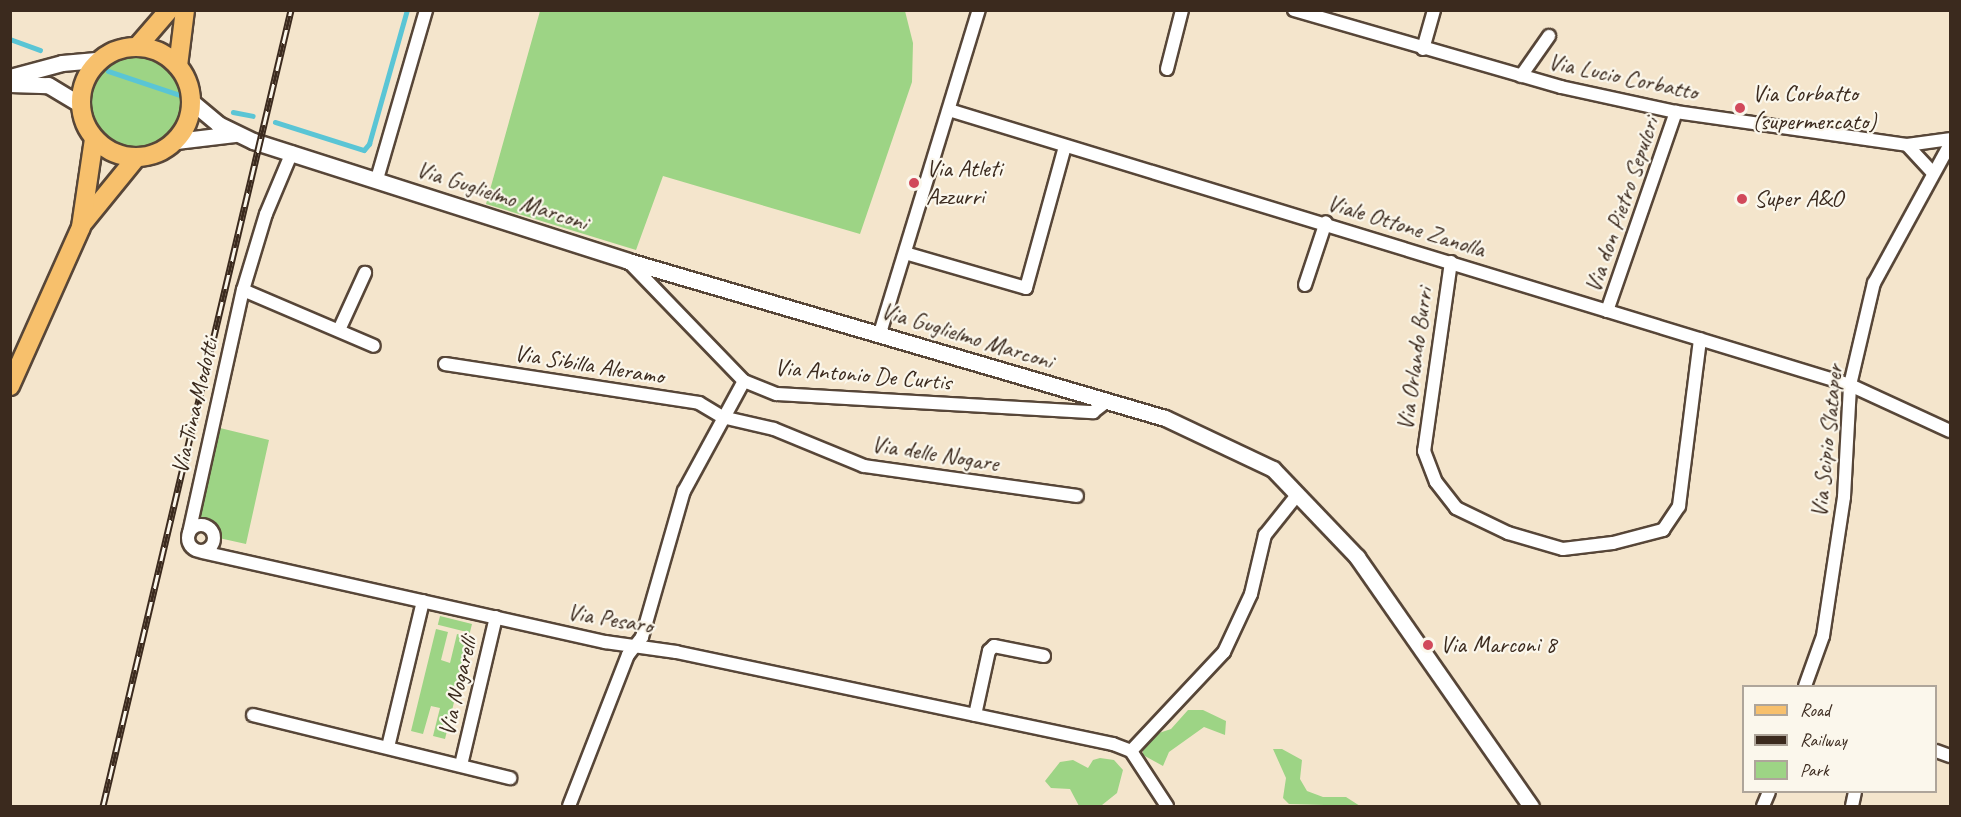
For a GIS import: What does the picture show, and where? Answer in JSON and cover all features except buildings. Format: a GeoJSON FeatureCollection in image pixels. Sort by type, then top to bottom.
{"type":"FeatureCollection","features":[{"type":"Feature","properties":{"kind":"main road"},"geometry":{"type":"LineString","coordinates":[[137,47],[169,10]]}},
{"type":"Feature","properties":{"kind":"main road"},"geometry":{"type":"LineString","coordinates":[[178,66],[185,10]]}},
{"type":"Feature","properties":{"kind":"main road"},"geometry":{"type":"LineString","coordinates":[[137,47],[166,56],[178,66],[188,83],[192,102],[184,130],[176,141],[157,153],[136,158],[120,156],[94,139],[82,117],[81,104],[89,73],[99,60],[123,48],[137,47]]}},
{"type":"Feature","properties":{"kind":"main road"},"geometry":{"type":"LineString","coordinates":[[81,227],[94,139]]}},
{"type":"Feature","properties":{"kind":"main road"},"geometry":{"type":"LineString","coordinates":[[10,386],[81,227],[136,158]]}},
{"type":"Feature","properties":{"kind":"street"},"geometry":{"type":"LineString","coordinates":[[377,178],[426,10]]}},
{"type":"Feature","properties":{"kind":"street"},"geometry":{"type":"LineString","coordinates":[[880,333],[979,10]]}},
{"type":"Feature","properties":{"kind":"street"},"geometry":{"type":"LineString","coordinates":[[1167,69],[1182,10]]}},
{"type":"Feature","properties":{"kind":"street","name":"Via Lucio Corbatto"},"geometry":{"type":"LineString","coordinates":[[1294,10],[1324,15],[1423,49],[1521,76],[1676,112],[1907,145],[1950,139]]}},
{"type":"Feature","properties":{"kind":"street"},"geometry":{"type":"LineString","coordinates":[[1423,49],[1434,10]]}},
{"type":"Feature","properties":{"kind":"street"},"geometry":{"type":"LineString","coordinates":[[1521,76],[1549,36]]}},
{"type":"Feature","properties":{"kind":"street"},"geometry":{"type":"LineString","coordinates":[[10,77],[62,63],[99,60]]}},
{"type":"Feature","properties":{"kind":"street"},"geometry":{"type":"LineString","coordinates":[[10,84],[48,85],[81,104]]}},
{"type":"Feature","properties":{"kind":"street","name":"Via Guglielmo Marconi"},"geometry":{"type":"LineString","coordinates":[[192,102],[235,134],[628,261],[1165,418],[1273,469],[1357,557],[1532,807]]}},
{"type":"Feature","properties":{"kind":"street","name":"Viale Ottone Zanolla"},"geometry":{"type":"LineString","coordinates":[[949,110],[1326,222],[1850,385],[1950,431]]}},
{"type":"Feature","properties":{"kind":"street","name":"Via don Pietro Sepulcri"},"geometry":{"type":"LineString","coordinates":[[1607,311],[1676,112]]}},
{"type":"Feature","properties":{"kind":"street","name":"Via Guglielmo Marconi"},"geometry":{"type":"LineString","coordinates":[[176,141],[235,134]]}},
{"type":"Feature","properties":{"kind":"street","name":"Via Scipio Slataper"},"geometry":{"type":"LineString","coordinates":[[1806,685],[1823,636],[1844,497],[1850,385],[1874,283],[1950,144]]}},
{"type":"Feature","properties":{"kind":"street"},"geometry":{"type":"LineString","coordinates":[[1907,145],[1933,172]]}},
{"type":"Feature","properties":{"kind":"street"},"geometry":{"type":"LineString","coordinates":[[905,254],[1026,288],[1065,146]]}},
{"type":"Feature","properties":{"kind":"street","name":"Via Tina Modotti"},"geometry":{"type":"LineString","coordinates":[[189,532],[243,290],[266,214],[292,152]]}},
{"type":"Feature","properties":{"kind":"street"},"geometry":{"type":"LineString","coordinates":[[1305,285],[1326,222]]}},
{"type":"Feature","properties":{"kind":"street","name":"Via Antonio De Curtis"},"geometry":{"type":"LineString","coordinates":[[628,261],[744,381],[777,394],[1093,412],[1106,402]]}},
{"type":"Feature","properties":{"kind":"street","name":"Via Orlando Burri"},"geometry":{"type":"LineString","coordinates":[[1451,262],[1424,451],[1436,482],[1456,508],[1508,533],[1563,549],[1613,543],[1663,530],[1679,506],[1700,339]]}},
{"type":"Feature","properties":{"kind":"street"},"geometry":{"type":"LineString","coordinates":[[339,330],[365,273]]}},
{"type":"Feature","properties":{"kind":"street"},"geometry":{"type":"LineString","coordinates":[[243,290],[374,346]]}},
{"type":"Feature","properties":{"kind":"street","name":"Via Sibilla Aleramo"},"geometry":{"type":"LineString","coordinates":[[445,364],[699,404],[722,417]]}},
{"type":"Feature","properties":{"kind":"street"},"geometry":{"type":"LineString","coordinates":[[569,807],[628,655],[636,645],[657,591],[684,491],[722,417],[744,381]]}},
{"type":"Feature","properties":{"kind":"street","name":"Via delle Nogare"},"geometry":{"type":"LineString","coordinates":[[722,417],[774,429],[864,466],[1077,496]]}},
{"type":"Feature","properties":{"kind":"street"},"geometry":{"type":"LineString","coordinates":[[1167,807],[1131,751],[1224,652],[1251,594],[1265,535],[1297,495]]}},
{"type":"Feature","properties":{"kind":"street","name":"Via Pesaro"},"geometry":{"type":"LineString","coordinates":[[189,532],[204,525],[212,531],[214,542],[239,560]]}},
{"type":"Feature","properties":{"kind":"street"},"geometry":{"type":"LineString","coordinates":[[189,532],[189,544],[202,552],[214,542]]}},
{"type":"Feature","properties":{"kind":"street","name":"Via Pesaro"},"geometry":{"type":"LineString","coordinates":[[202,552],[212,557],[239,560],[605,642],[636,645],[975,715],[1131,751]]}},
{"type":"Feature","properties":{"kind":"street"},"geometry":{"type":"LineString","coordinates":[[388,747],[423,601]]}},
{"type":"Feature","properties":{"kind":"street","name":"Via Nogarelli"},"geometry":{"type":"LineString","coordinates":[[461,765],[496,617]]}},
{"type":"Feature","properties":{"kind":"street"},"geometry":{"type":"LineString","coordinates":[[975,715],[989,651],[994,646],[1044,656]]}},
{"type":"Feature","properties":{"kind":"street","name":"Via Nogarelli"},"geometry":{"type":"LineString","coordinates":[[253,715],[510,778]]}},
{"type":"Feature","properties":{"kind":"street"},"geometry":{"type":"LineString","coordinates":[[1763,807],[1769,793]]}},
{"type":"Feature","properties":{"kind":"green space"},"geometry":{"type":"Polygon","coordinates":[[[540,11],[905,11],[913,43],[912,82],[860,234],[663,176],[636,250],[486,204],[540,11]]]}},
{"type":"Feature","properties":{"kind":"green space"},"geometry":{"type":"Polygon","coordinates":[[[135,57],[153,60],[168,70],[178,85],[181,103],[178,121],[168,136],[153,146],[135,149],[117,146],[102,136],[92,121],[89,103],[92,85],[102,70],[117,60],[135,57]]]}},
{"type":"Feature","properties":{"kind":"green space"},"geometry":{"type":"Polygon","coordinates":[[[220,428],[269,440],[246,544],[219,538],[213,523],[198,518],[220,428]]]}},
{"type":"Feature","properties":{"kind":"green space"},"geometry":{"type":"Polygon","coordinates":[[[440,616],[472,624],[470,633],[438,625],[440,616]]]}},
{"type":"Feature","properties":{"kind":"green space"},"geometry":{"type":"Polygon","coordinates":[[[436,629],[448,632],[441,660],[450,663],[457,634],[470,637],[445,739],[433,736],[440,708],[431,706],[423,734],[411,731],[436,629]]]}},
{"type":"Feature","properties":{"kind":"green space"},"geometry":{"type":"Polygon","coordinates":[[[1188,710],[1203,710],[1226,721],[1225,735],[1204,727],[1169,752],[1163,766],[1143,755],[1143,747],[1156,734],[1171,729],[1188,710]]]}},
{"type":"Feature","properties":{"kind":"green space"},"geometry":{"type":"Polygon","coordinates":[[[1273,749],[1282,749],[1302,760],[1300,779],[1307,791],[1323,797],[1346,797],[1360,806],[1289,804],[1283,798],[1286,778],[1273,749]]]}},
{"type":"Feature","properties":{"kind":"green space"},"geometry":{"type":"Polygon","coordinates":[[[1100,758],[1114,760],[1123,770],[1117,793],[1102,805],[1079,806],[1070,789],[1051,788],[1045,781],[1060,762],[1073,760],[1088,768],[1093,760],[1100,758]]]}},
{"type":"Feature","properties":{"kind":"waterway"},"geometry":{"type":"LineString","coordinates":[[275,122],[364,150],[369,144],[407,10]]}},
{"type":"Feature","properties":{"kind":"waterway"},"geometry":{"type":"LineString","coordinates":[[10,39],[40,50]]}},
{"type":"Feature","properties":{"kind":"waterway"},"geometry":{"type":"LineString","coordinates":[[108,71],[183,96]]}},
{"type":"Feature","properties":{"kind":"waterway"},"geometry":{"type":"LineString","coordinates":[[233,112],[253,116]]}},
{"type":"Feature","properties":{"kind":"railway"},"geometry":{"type":"LineString","coordinates":[[103,806],[291,10]]}},
{"type":"Feature","properties":{"kind":"place","name":"Via Corbatto (supermercato)"},"geometry":{"type":"Point","coordinates":[1740,108]}},
{"type":"Feature","properties":{"kind":"place","name":"Via Atleti Azzurri"},"geometry":{"type":"Point","coordinates":[914,183]}},
{"type":"Feature","properties":{"kind":"place","name":"Super A&O"},"geometry":{"type":"Point","coordinates":[1742,199]}},
{"type":"Feature","properties":{"kind":"place","name":"Via Marconi 8"},"geometry":{"type":"Point","coordinates":[1428,645]}}]}
